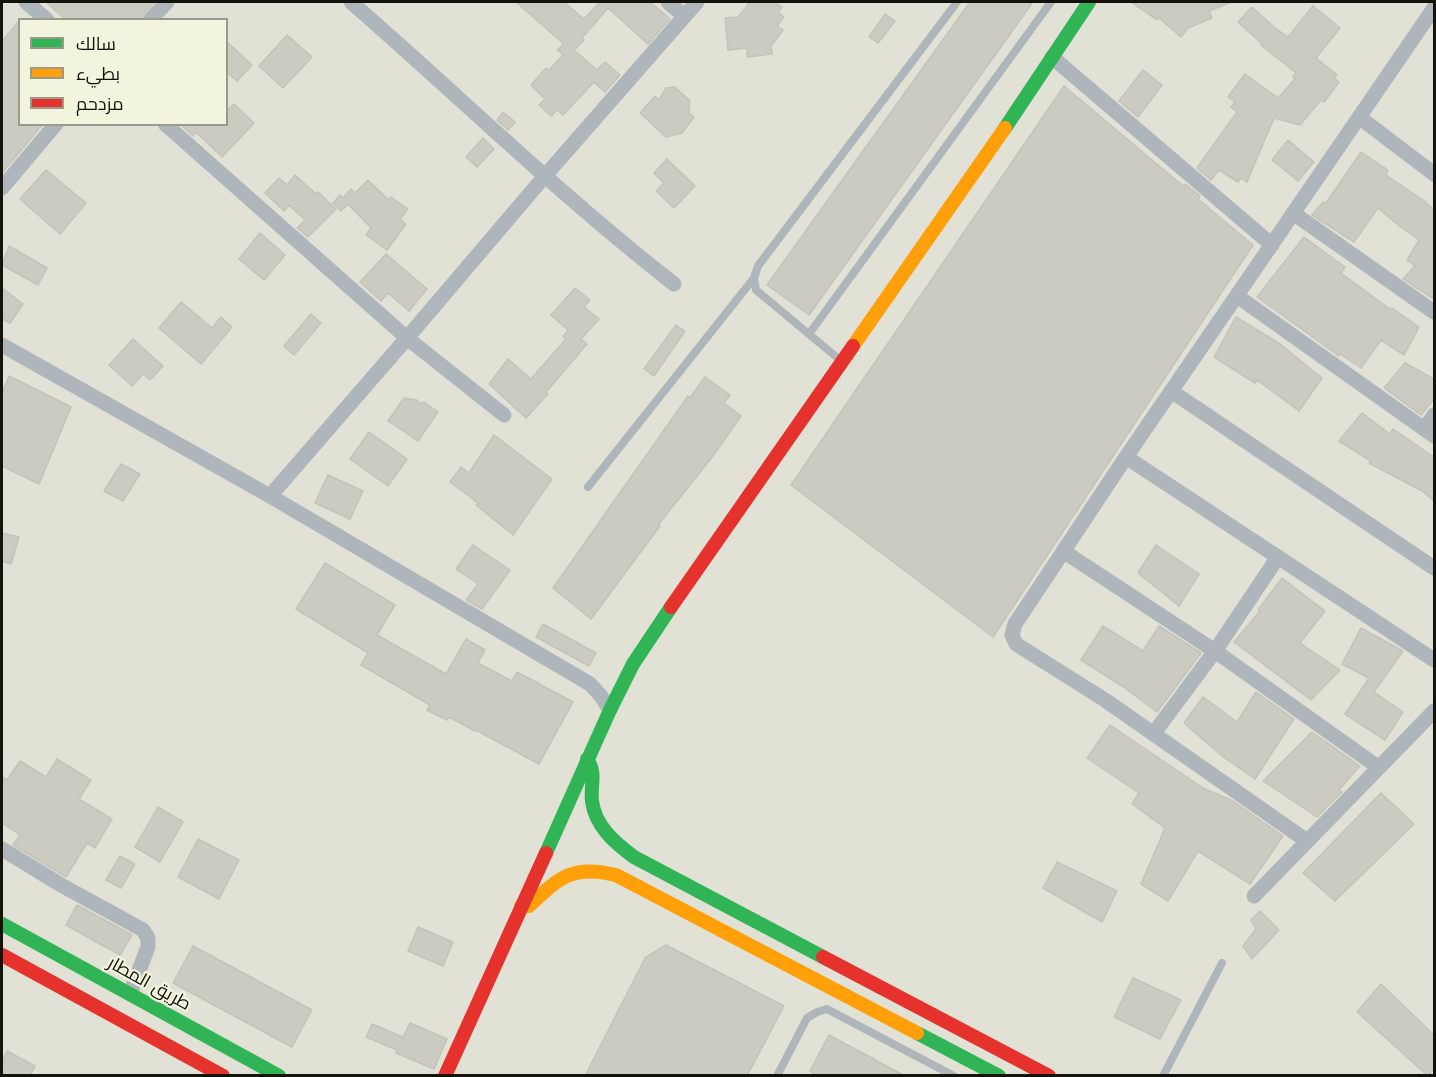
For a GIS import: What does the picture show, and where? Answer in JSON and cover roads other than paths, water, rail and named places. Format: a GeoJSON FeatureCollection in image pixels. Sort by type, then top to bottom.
{"type":"FeatureCollection","features":[{"type":"Feature","properties":{"kind":"main road"},"geometry":{"type":"LineString","coordinates":[[445,1076],[623,683],[663,618],[1017,111],[1089,2]]}},
{"type":"Feature","properties":{"kind":"main road"},"geometry":{"type":"LineString","coordinates":[[587,759],[594,773],[592,802],[596,816],[612,840],[629,853],[1049,1076]]}},
{"type":"Feature","properties":{"kind":"main road"},"geometry":{"type":"LineString","coordinates":[[521,906],[529,906],[550,885],[564,877],[595,870],[611,873],[999,1076]]}},
{"type":"Feature","properties":{"kind":"main road","name":"طريق المطار"},"geometry":{"type":"LineString","coordinates":[[2,924],[279,1076]]}},
{"type":"Feature","properties":{"kind":"main road"},"geometry":{"type":"LineString","coordinates":[[2,955],[223,1076]]}},
{"type":"Feature","properties":{"kind":"street"},"geometry":{"type":"LineString","coordinates":[[26,2],[44,18]]}},
{"type":"Feature","properties":{"kind":"street"},"geometry":{"type":"LineString","coordinates":[[152,18],[167,2]]}},
{"type":"Feature","properties":{"kind":"street"},"geometry":{"type":"LineString","coordinates":[[351,2],[544,177],[612,236],[674,284]]}},
{"type":"Feature","properties":{"kind":"street"},"geometry":{"type":"LineString","coordinates":[[668,2],[684,16]]}},
{"type":"Feature","properties":{"kind":"street"},"geometry":{"type":"LineString","coordinates":[[270,496],[697,2]]}},
{"type":"Feature","properties":{"kind":"street"},"geometry":{"type":"LineString","coordinates":[[1307,841],[1154,733],[1016,644],[1012,635],[1015,624],[1126,457],[1434,8]]}},
{"type":"Feature","properties":{"kind":"street"},"geometry":{"type":"LineString","coordinates":[[1052,57],[1272,245]]}},
{"type":"Feature","properties":{"kind":"street"},"geometry":{"type":"LineString","coordinates":[[1359,117],[1434,174]]}},
{"type":"Feature","properties":{"kind":"street"},"geometry":{"type":"LineString","coordinates":[[2,188],[54,126]]}},
{"type":"Feature","properties":{"kind":"street"},"geometry":{"type":"LineString","coordinates":[[167,126],[407,338],[504,415]]}},
{"type":"Feature","properties":{"kind":"street"},"geometry":{"type":"LineString","coordinates":[[1293,213],[1434,312]]}},
{"type":"Feature","properties":{"kind":"street"},"geometry":{"type":"LineString","coordinates":[[1237,297],[1429,433],[1434,415]]}},
{"type":"Feature","properties":{"kind":"street"},"geometry":{"type":"LineString","coordinates":[[2,347],[270,496],[590,684],[602,696],[610,710]]}},
{"type":"Feature","properties":{"kind":"street"},"geometry":{"type":"LineString","coordinates":[[1171,391],[1434,568]]}},
{"type":"Feature","properties":{"kind":"street"},"geometry":{"type":"LineString","coordinates":[[1126,457],[1434,660]]}},
{"type":"Feature","properties":{"kind":"street"},"geometry":{"type":"LineString","coordinates":[[1064,551],[1215,651],[1378,767]]}},
{"type":"Feature","properties":{"kind":"street"},"geometry":{"type":"LineString","coordinates":[[1154,733],[1215,651],[1278,557]]}},
{"type":"Feature","properties":{"kind":"street"},"geometry":{"type":"LineString","coordinates":[[590,684],[623,683]]}},
{"type":"Feature","properties":{"kind":"street"},"geometry":{"type":"LineString","coordinates":[[1254,896],[1434,711]]}},
{"type":"Feature","properties":{"kind":"street"},"geometry":{"type":"LineString","coordinates":[[2,849],[61,885],[143,930],[148,938],[148,947],[130,994]]}},
{"type":"Feature","properties":{"kind":"lane"},"geometry":{"type":"LineString","coordinates":[[588,487],[754,278],[758,266],[957,2]]}},
{"type":"Feature","properties":{"kind":"lane"},"geometry":{"type":"LineString","coordinates":[[809,334],[1050,2]]}},
{"type":"Feature","properties":{"kind":"lane"},"geometry":{"type":"LineString","coordinates":[[754,278],[756,290],[842,361]]}},
{"type":"Feature","properties":{"kind":"lane"},"geometry":{"type":"LineString","coordinates":[[1163,1076],[1222,963]]}},
{"type":"Feature","properties":{"kind":"lane"},"geometry":{"type":"LineString","coordinates":[[777,1076],[807,1018],[827,1009],[954,1076]]}}]}
